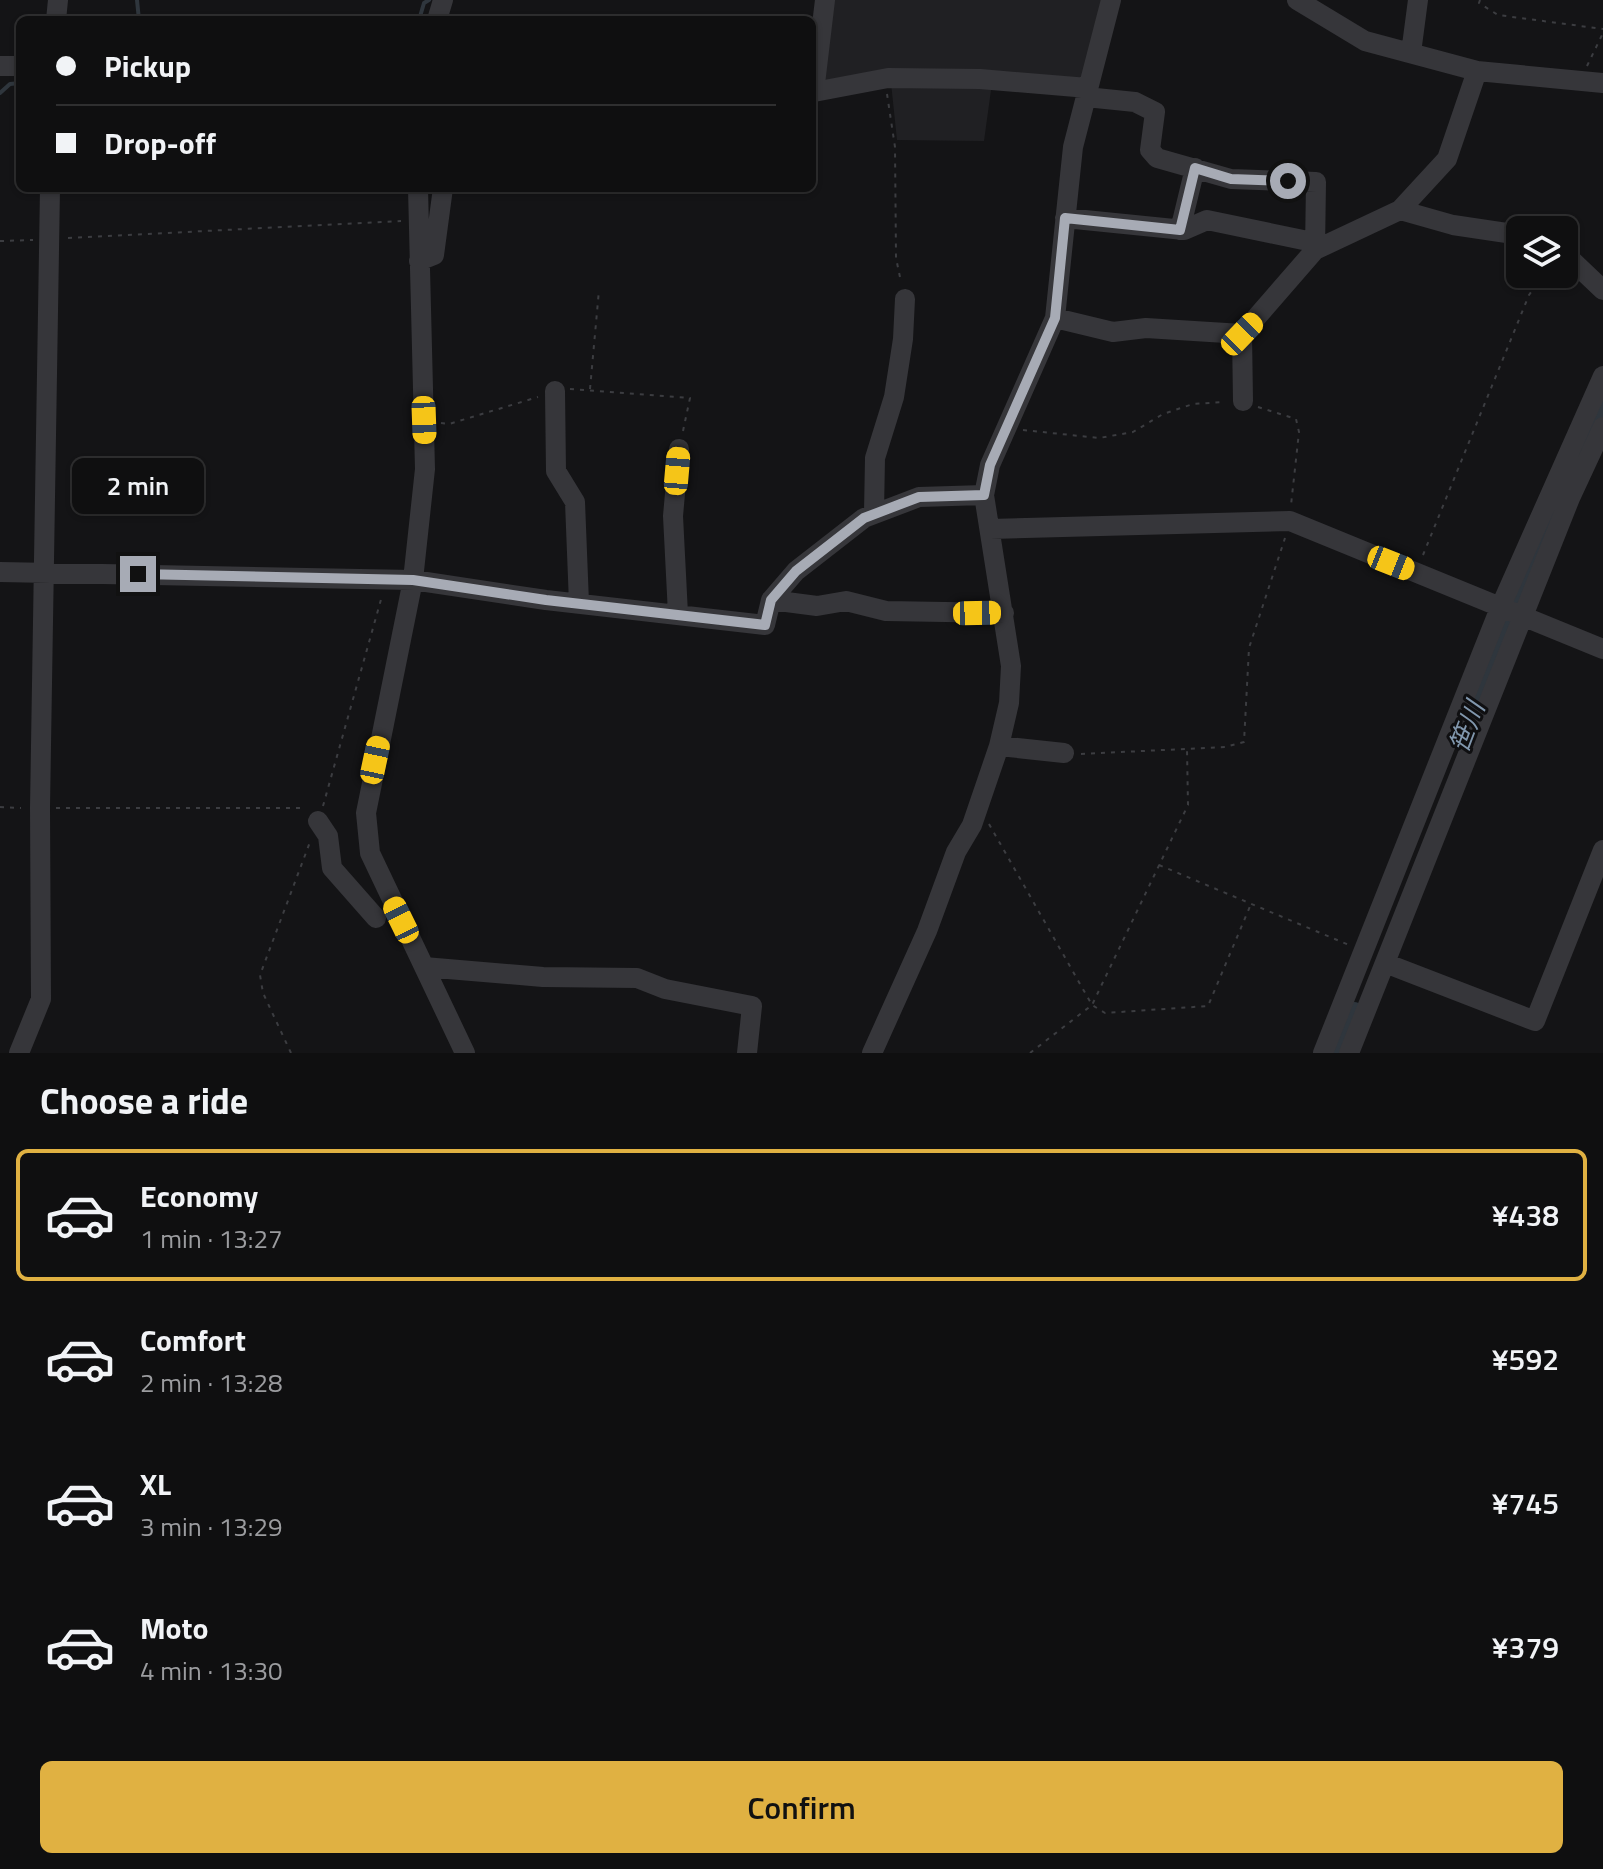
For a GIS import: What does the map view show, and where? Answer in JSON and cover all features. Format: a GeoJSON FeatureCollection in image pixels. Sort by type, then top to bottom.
{"type":"FeatureCollection","features":[{"type":"Feature","properties":{"kind":"street"},"geometry":{"type":"LineString","coordinates":[[816,69],[825,0]]}},
{"type":"Feature","properties":{"kind":"street"},"geometry":{"type":"LineString","coordinates":[[872,1053],[979,806],[999,746],[1009,703],[1011,666],[984,495],[990,465],[1055,318],[1073,147],[1111,0]]}},
{"type":"Feature","properties":{"kind":"street"},"geometry":{"type":"LineString","coordinates":[[1297,0],[1365,41],[1477,71],[1603,83]]}},
{"type":"Feature","properties":{"kind":"street"},"geometry":{"type":"LineString","coordinates":[[1411,53],[1418,0]]}},
{"type":"Feature","properties":{"kind":"street"},"geometry":{"type":"LineString","coordinates":[[1243,401],[1242,334],[1315,250],[1400,210],[1447,159],[1477,71]]}},
{"type":"Feature","properties":{"kind":"street"},"geometry":{"type":"LineString","coordinates":[[816,91],[884,79],[980,79],[1087,92],[1135,102],[1155,112],[1150,150],[1157,158],[1231,179],[1316,182],[1315,250]]}},
{"type":"Feature","properties":{"kind":"street"},"geometry":{"type":"LineString","coordinates":[[1180,230],[1195,168]]}},
{"type":"Feature","properties":{"kind":"street"},"geometry":{"type":"LineString","coordinates":[[19,1053],[41,999],[40,808],[50,192]]}},
{"type":"Feature","properties":{"kind":"street"},"geometry":{"type":"LineString","coordinates":[[418,192],[425,469],[413,580],[366,813],[370,853],[465,1053]]}},
{"type":"Feature","properties":{"kind":"street"},"geometry":{"type":"LineString","coordinates":[[419,261],[434,255],[442,192]]}},
{"type":"Feature","properties":{"kind":"street"},"geometry":{"type":"LineString","coordinates":[[1400,210],[1453,225],[1506,233]]}},
{"type":"Feature","properties":{"kind":"street"},"geometry":{"type":"LineString","coordinates":[[1065,218],[1180,230],[1207,220],[1308,241],[1315,250]]}},
{"type":"Feature","properties":{"kind":"street"},"geometry":{"type":"LineString","coordinates":[[1578,266],[1603,290]]}},
{"type":"Feature","properties":{"kind":"street"},"geometry":{"type":"LineString","coordinates":[[874,512],[875,458],[894,397],[903,339],[905,299]]}},
{"type":"Feature","properties":{"kind":"street"},"geometry":{"type":"LineString","coordinates":[[1055,318],[1113,332],[1146,328],[1242,334]]}},
{"type":"Feature","properties":{"kind":"street"},"geometry":{"type":"LineString","coordinates":[[1349,1053],[1603,376]]}},
{"type":"Feature","properties":{"kind":"street"},"geometry":{"type":"LineString","coordinates":[[555,391],[556,471],[575,502],[579,603]]}},
{"type":"Feature","properties":{"kind":"street"},"geometry":{"type":"LineString","coordinates":[[1323,1053],[1364,951],[1512,613],[1603,427]]}},
{"type":"Feature","properties":{"kind":"street"},"geometry":{"type":"LineString","coordinates":[[678,614],[673,516],[679,449]]}},
{"type":"Feature","properties":{"kind":"street"},"geometry":{"type":"LineString","coordinates":[[0,572],[413,580],[765,625],[771,600],[796,571],[874,512],[919,497],[984,495]]}},
{"type":"Feature","properties":{"kind":"street"},"geometry":{"type":"LineString","coordinates":[[990,529],[1290,521],[1603,649]]}},
{"type":"Feature","properties":{"kind":"street"},"geometry":{"type":"LineString","coordinates":[[771,600],[817,606],[846,601],[886,611],[1004,613]]}},
{"type":"Feature","properties":{"kind":"street"},"geometry":{"type":"LineString","coordinates":[[999,746],[1064,753]]}},
{"type":"Feature","properties":{"kind":"street"},"geometry":{"type":"LineString","coordinates":[[312,814],[328,836],[332,868],[376,918]]}},
{"type":"Feature","properties":{"kind":"street"},"geometry":{"type":"LineString","coordinates":[[1385,963],[1535,1021],[1603,850]]}},
{"type":"Feature","properties":{"kind":"street"},"geometry":{"type":"LineString","coordinates":[[1583,901],[1603,908]]}},
{"type":"Feature","properties":{"kind":"street"},"geometry":{"type":"LineString","coordinates":[[424,967],[543,977],[637,978],[665,989],[752,1006],[747,1053]]}},
{"type":"Feature","properties":{"kind":"path"},"geometry":{"type":"LineString","coordinates":[[1480,0],[1479,3],[1498,15],[1603,31],[1580,81]]}},
{"type":"Feature","properties":{"kind":"path"},"geometry":{"type":"LineString","coordinates":[[884,79],[897,176],[896,258],[905,299]]}},
{"type":"Feature","properties":{"kind":"path"},"geometry":{"type":"LineString","coordinates":[[0,241],[418,220]]}},
{"type":"Feature","properties":{"kind":"path"},"geometry":{"type":"LineString","coordinates":[[1416,573],[1534,288]]}},
{"type":"Feature","properties":{"kind":"path"},"geometry":{"type":"LineString","coordinates":[[590,391],[599,290]]}},
{"type":"Feature","properties":{"kind":"path"},"geometry":{"type":"LineString","coordinates":[[424,420],[449,424],[559,388],[690,398],[679,449]]}},
{"type":"Feature","properties":{"kind":"path"},"geometry":{"type":"LineString","coordinates":[[1006,428],[1099,438],[1133,432],[1163,414],[1193,404],[1243,401],[1296,419],[1299,432],[1290,521],[1249,648],[1244,742],[1225,747],[1064,753]]}},
{"type":"Feature","properties":{"kind":"path"},"geometry":{"type":"LineString","coordinates":[[291,1053],[263,993],[260,975],[386,580]]}},
{"type":"Feature","properties":{"kind":"path"},"geometry":{"type":"LineString","coordinates":[[1030,1053],[1092,1005],[1188,805],[1187,748]]}},
{"type":"Feature","properties":{"kind":"path"},"geometry":{"type":"LineString","coordinates":[[979,806],[1082,981],[1092,1005],[1105,1013],[1208,1006],[1251,904]]}},
{"type":"Feature","properties":{"kind":"path"},"geometry":{"type":"LineString","coordinates":[[0,807],[312,814]]}},
{"type":"Feature","properties":{"kind":"path"},"geometry":{"type":"LineString","coordinates":[[1158,865],[1364,951]]}},
{"type":"Feature","properties":{"kind":"shaded area"},"geometry":{"type":"Polygon","coordinates":[[[831,0],[1105,0],[1085,80],[824,85],[831,0]]]}},
{"type":"Feature","properties":{"kind":"shaded area"},"geometry":{"type":"Polygon","coordinates":[[[891,83],[992,83],[984,141],[897,140],[891,83]]]}},
{"type":"Feature","properties":{"kind":"waterway"},"geometry":{"type":"LineString","coordinates":[[137,0],[139,16]]}},
{"type":"Feature","properties":{"kind":"waterway"},"geometry":{"type":"LineString","coordinates":[[420,16],[424,3],[429,0]]}},
{"type":"Feature","properties":{"kind":"waterway"},"geometry":{"type":"LineString","coordinates":[[0,93],[10,84],[16,83]]}},
{"type":"Feature","properties":{"kind":"waterway","name":"笹川"},"geometry":{"type":"LineString","coordinates":[[1572,467],[1603,405]]}},
{"type":"Feature","properties":{"kind":"waterway","name":"笹川"},"geometry":{"type":"LineString","coordinates":[[1474,712],[1550,515]]}},
{"type":"Feature","properties":{"kind":"waterway","name":"笹川"},"geometry":{"type":"LineString","coordinates":[[1338,1053],[1354,1014]]}},
{"type":"Feature","properties":{"kind":"route"},"geometry":{"type":"LineString","coordinates":[[138,574],[413,580],[546,600],[765,625],[771,600],[796,571],[832,546],[864,518],[919,497],[984,495],[990,465],[1055,318],[1065,218],[1180,230],[1195,168],[1231,179],[1288,181]]}}]}
